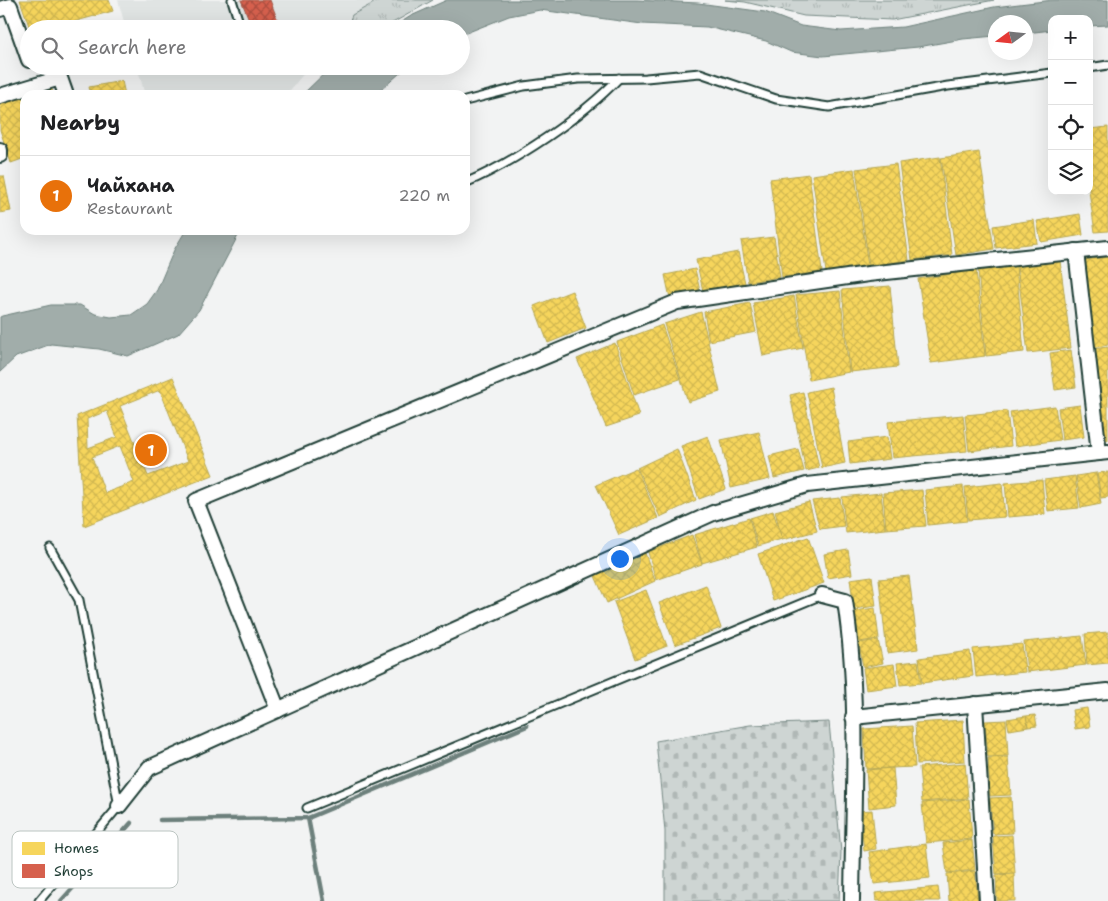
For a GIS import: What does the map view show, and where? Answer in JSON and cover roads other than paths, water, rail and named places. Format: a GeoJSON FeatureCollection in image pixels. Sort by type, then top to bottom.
{"type":"FeatureCollection","features":[{"type":"Feature","properties":{"kind":"street"},"geometry":{"type":"LineString","coordinates":[[0,9],[10,6],[20,34]]}},
{"type":"Feature","properties":{"kind":"street"},"geometry":{"type":"LineString","coordinates":[[34,75],[37,85]]}},
{"type":"Feature","properties":{"kind":"street"},"geometry":{"type":"LineString","coordinates":[[20,90],[60,78],[64,90]]}},
{"type":"Feature","properties":{"kind":"street"},"geometry":{"type":"LineString","coordinates":[[0,96],[20,90]]}},
{"type":"Feature","properties":{"kind":"street"},"geometry":{"type":"LineString","coordinates":[[0,150],[0,155]]}},
{"type":"Feature","properties":{"kind":"street"},"geometry":{"type":"LineString","coordinates":[[278,710],[196,501],[676,302],[868,274],[1108,248]]}},
{"type":"Feature","properties":{"kind":"street"},"geometry":{"type":"LineString","coordinates":[[119,806],[150,768],[713,513],[808,485],[1103,452],[1076,252]]}},
{"type":"Feature","properties":{"kind":"street"},"geometry":{"type":"LineString","coordinates":[[822,595],[845,600],[850,632],[853,718],[852,901]]}},
{"type":"Feature","properties":{"kind":"street"},"geometry":{"type":"LineString","coordinates":[[853,718],[1108,691]]}},
{"type":"Feature","properties":{"kind":"street"},"geometry":{"type":"LineString","coordinates":[[975,704],[986,901]]}},
{"type":"Feature","properties":{"kind":"lane"},"geometry":{"type":"LineString","coordinates":[[232,0],[238,20]]}},
{"type":"Feature","properties":{"kind":"lane"},"geometry":{"type":"LineString","coordinates":[[1093,67],[1108,65]]}},
{"type":"Feature","properties":{"kind":"lane"},"geometry":{"type":"LineString","coordinates":[[470,100],[524,86],[578,79],[700,73],[776,99],[829,107],[948,86],[1048,74]]}},
{"type":"Feature","properties":{"kind":"lane"},"geometry":{"type":"LineString","coordinates":[[470,181],[493,171],[549,134],[598,100],[619,78]]}},
{"type":"Feature","properties":{"kind":"lane"},"geometry":{"type":"LineString","coordinates":[[50,548],[79,600],[119,806],[98,831]]}},
{"type":"Feature","properties":{"kind":"lane"},"geometry":{"type":"LineString","coordinates":[[307,808],[822,595]]}},
{"type":"Feature","properties":{"kind":"lane"},"geometry":{"type":"LineString","coordinates":[[39,901],[50,888]]}},
{"type":"Feature","properties":{"kind":"waterway"},"geometry":{"type":"LineString","coordinates":[[160,820],[308,818],[527,726]]}},
{"type":"Feature","properties":{"kind":"waterway"},"geometry":{"type":"LineString","coordinates":[[308,818],[324,901]]}},
{"type":"Feature","properties":{"kind":"waterway"},"geometry":{"type":"LineString","coordinates":[[124,831],[131,823]]}},
{"type":"Feature","properties":{"kind":"waterway"},"geometry":{"type":"LineString","coordinates":[[61,901],[73,888]]}},
{"type":"Feature","properties":{"kind":"place","name":"Чайхана"},"geometry":{"type":"Point","coordinates":[151,450]}}]}
